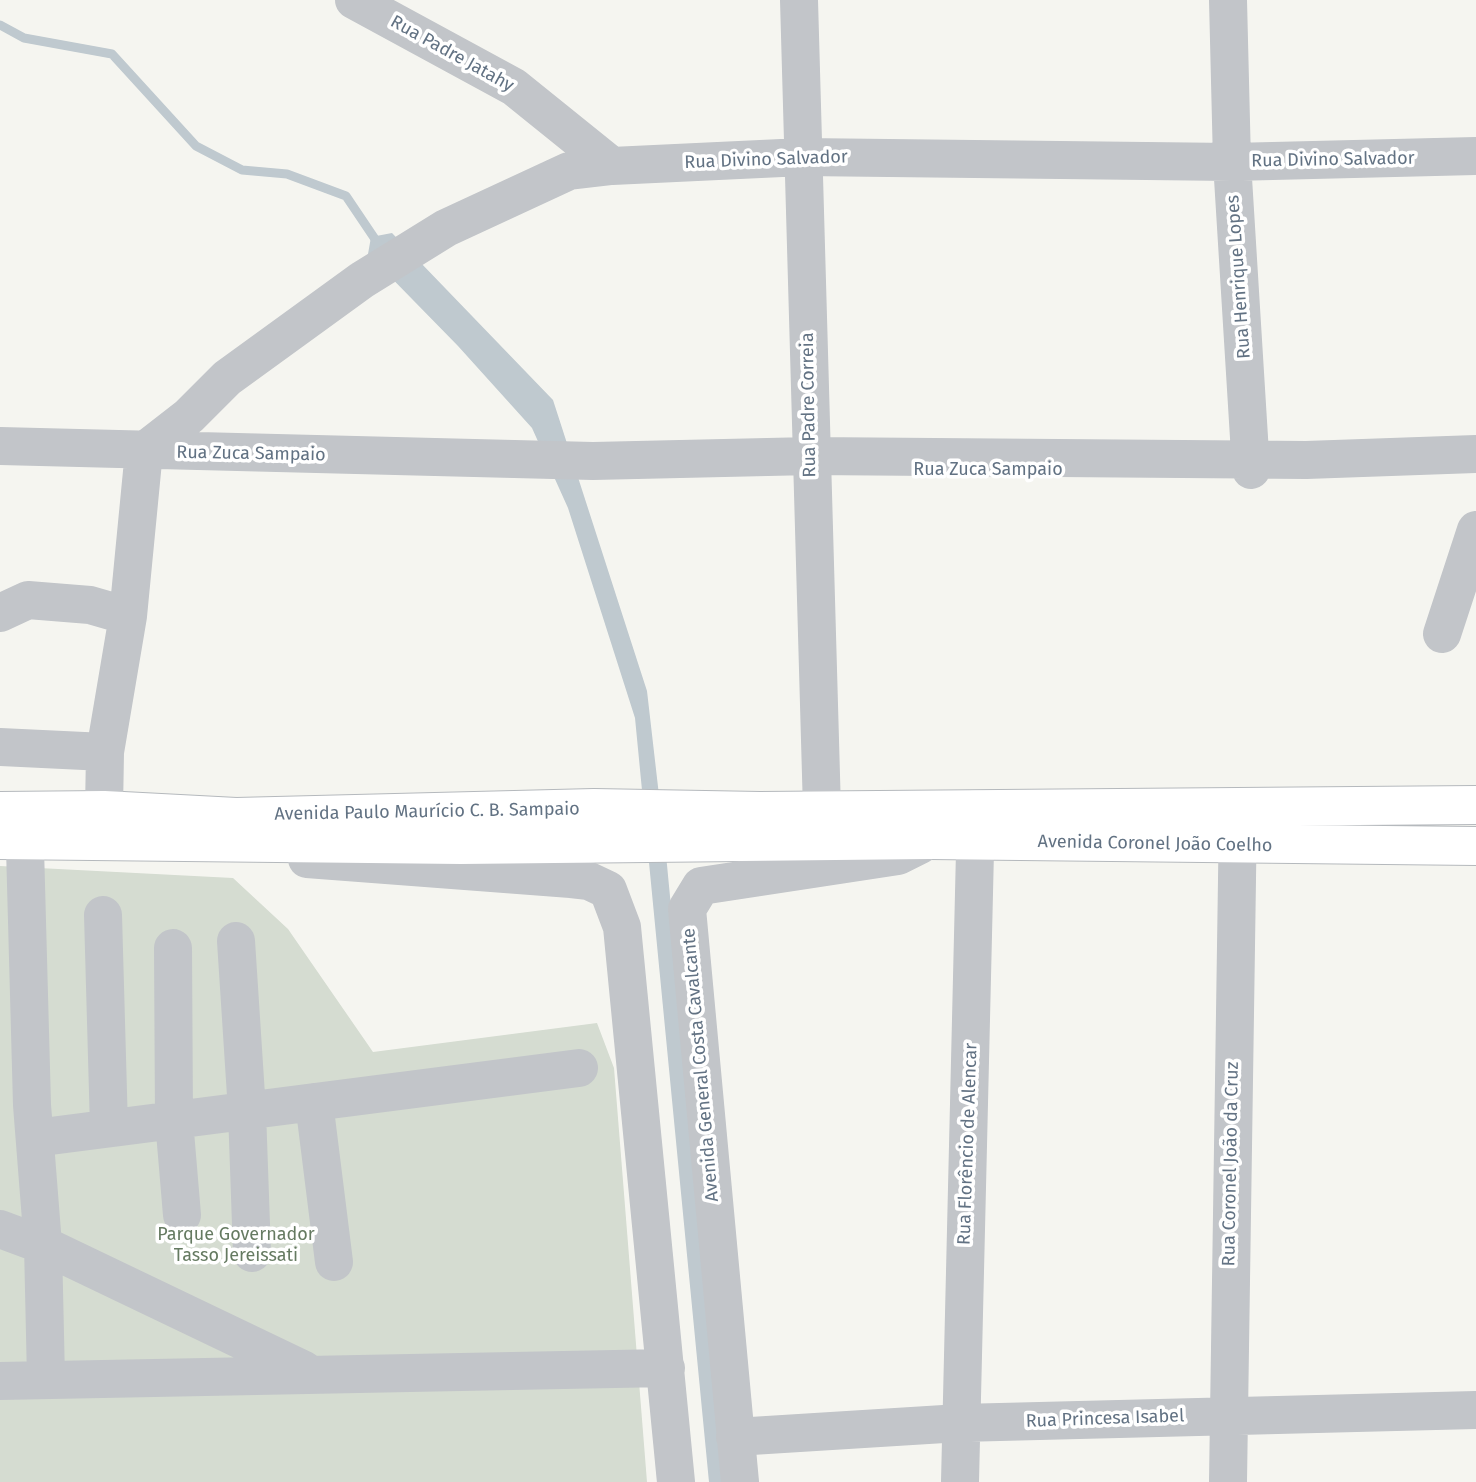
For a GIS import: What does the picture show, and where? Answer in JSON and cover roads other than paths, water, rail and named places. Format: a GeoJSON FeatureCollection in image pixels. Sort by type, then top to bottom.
{"type":"FeatureCollection","features":[{"type":"Feature","properties":{"kind":"main road","name":"Avenida Coronel João Coelho"},"geometry":{"type":"LineString","coordinates":[[836,820],[929,840],[977,824],[1238,806],[1476,805]]}},
{"type":"Feature","properties":{"kind":"main road","name":"Avenida Paulo Maurício C. B. Sampaio"},"geometry":{"type":"LineString","coordinates":[[12,826],[104,810],[236,817],[594,825],[759,825],[836,820]]}},
{"type":"Feature","properties":{"kind":"main road","name":"Avenida Coronel João Coelho"},"geometry":{"type":"LineString","coordinates":[[836,820],[977,824],[1237,845],[1476,846]]}},
{"type":"Feature","properties":{"kind":"main road","name":"Avenida Paulo Maurício C. B. Sampaio"},"geometry":{"type":"LineString","coordinates":[[12,826],[268,844],[594,825]]}},
{"type":"Feature","properties":{"kind":"street","name":"Rua Padre Jatahy"},"geometry":{"type":"LineString","coordinates":[[354,0],[513,87],[612,166]]}},
{"type":"Feature","properties":{"kind":"street","name":"Rua Padre Correia"},"geometry":{"type":"LineString","coordinates":[[799,0],[811,462],[836,820]]}},
{"type":"Feature","properties":{"kind":"street","name":"Rua Henrique Lopes"},"geometry":{"type":"LineString","coordinates":[[1228,0],[1232,162],[1251,464]]}},
{"type":"Feature","properties":{"kind":"street","name":"Rua Divino Salvador"},"geometry":{"type":"LineString","coordinates":[[144,451],[189,416],[227,378],[362,280],[446,228],[569,171],[612,166],[803,157],[1232,162],[1476,156]]}},
{"type":"Feature","properties":{"kind":"street","name":"Rua Zuca Sampaio"},"geometry":{"type":"LineString","coordinates":[[0,446],[502,460],[599,468],[811,462],[1476,464]]}},
{"type":"Feature","properties":{"kind":"street"},"geometry":{"type":"LineString","coordinates":[[104,810],[105,752],[128,616],[144,451]]}},
{"type":"Feature","properties":{"kind":"street","name":"Rua Zuca Sampaio"},"geometry":{"type":"LineString","coordinates":[[1251,464],[1476,453]]}},
{"type":"Feature","properties":{"kind":"street"},"geometry":{"type":"LineString","coordinates":[[1442,634],[1476,530]]}},
{"type":"Feature","properties":{"kind":"street"},"geometry":{"type":"LineString","coordinates":[[0,614],[28,600],[90,605],[128,616]]}},
{"type":"Feature","properties":{"kind":"street"},"geometry":{"type":"LineString","coordinates":[[0,747],[105,752]]}},
{"type":"Feature","properties":{"kind":"street","name":"Rua Coronel João da Cruz"},"geometry":{"type":"LineString","coordinates":[[1228,1482],[1226,1415],[1238,806]]}},
{"type":"Feature","properties":{"kind":"street","name":"Rua Florêncio de Alencar"},"geometry":{"type":"LineString","coordinates":[[960,1482],[977,824]]}},
{"type":"Feature","properties":{"kind":"street"},"geometry":{"type":"LineString","coordinates":[[12,826],[22,1120],[44,1245],[46,1380]]}},
{"type":"Feature","properties":{"kind":"street","name":"Avenida General Costa Cavalcante"},"geometry":{"type":"LineString","coordinates":[[740,1482],[687,909],[701,886],[898,856],[929,840]]}},
{"type":"Feature","properties":{"kind":"street"},"geometry":{"type":"LineString","coordinates":[[268,844],[305,859],[571,879],[589,881],[608,890],[622,927],[676,1482]]}},
{"type":"Feature","properties":{"kind":"street"},"geometry":{"type":"LineString","coordinates":[[103,915],[109,1128]]}},
{"type":"Feature","properties":{"kind":"street"},"geometry":{"type":"LineString","coordinates":[[236,941],[247,1111],[252,1253]]}},
{"type":"Feature","properties":{"kind":"street"},"geometry":{"type":"LineString","coordinates":[[173,948],[174,1120],[182,1215]]}},
{"type":"Feature","properties":{"kind":"street"},"geometry":{"type":"LineString","coordinates":[[22,1120],[109,1128],[579,1068]]}},
{"type":"Feature","properties":{"kind":"street"},"geometry":{"type":"LineString","coordinates":[[314,1102],[334,1262]]}},
{"type":"Feature","properties":{"kind":"street"},"geometry":{"type":"LineString","coordinates":[[0,1229],[44,1245],[312,1374]]}},
{"type":"Feature","properties":{"kind":"street"},"geometry":{"type":"LineString","coordinates":[[0,1381],[666,1368]]}},
{"type":"Feature","properties":{"kind":"street","name":"Rua Princesa Isabel"},"geometry":{"type":"LineString","coordinates":[[735,1437],[960,1423],[1476,1410]]}},
{"type":"Feature","properties":{"kind":"waterway"},"geometry":{"type":"LineString","coordinates":[[0,25],[24,38],[112,54],[196,146],[242,170],[287,174],[346,196],[379,245]]}},
{"type":"Feature","properties":{"kind":"park label","name":"Parque Governador Tasso Jereissati"},"geometry":{"type":"Point","coordinates":[236,1245]}}]}
